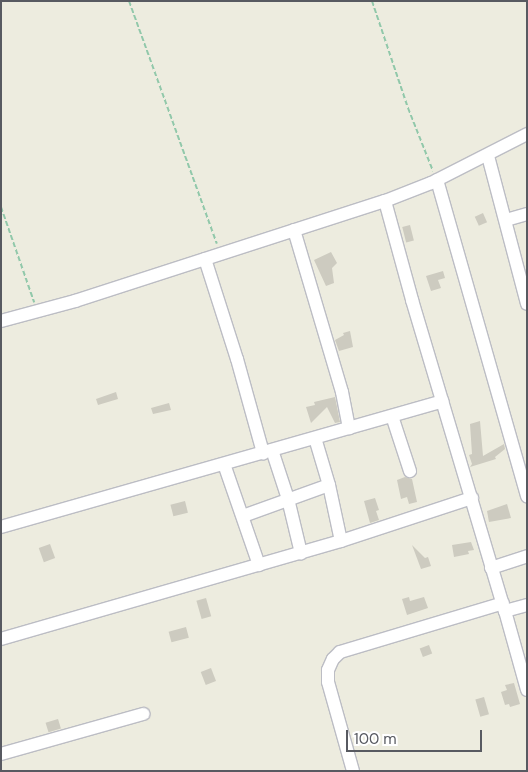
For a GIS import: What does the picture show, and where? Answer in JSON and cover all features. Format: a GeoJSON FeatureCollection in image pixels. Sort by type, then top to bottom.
{"type":"FeatureCollection","features":[{"type":"Feature","properties":{"kind":"street"},"geometry":{"type":"LineString","coordinates":[[1,321],[221,254],[385,201],[488,156],[527,134]]}},
{"type":"Feature","properties":{"kind":"street"},"geometry":{"type":"LineString","coordinates":[[488,156],[506,220],[522,265],[527,304]]}},
{"type":"Feature","properties":{"kind":"street"},"geometry":{"type":"LineString","coordinates":[[436,180],[527,496]]}},
{"type":"Feature","properties":{"kind":"street"},"geometry":{"type":"LineString","coordinates":[[385,201],[527,690]]}},
{"type":"Feature","properties":{"kind":"street"},"geometry":{"type":"LineString","coordinates":[[506,220],[527,214]]}},
{"type":"Feature","properties":{"kind":"street"},"geometry":{"type":"LineString","coordinates":[[294,230],[342,392],[349,428]]}},
{"type":"Feature","properties":{"kind":"street"},"geometry":{"type":"LineString","coordinates":[[205,259],[268,451],[288,499],[302,553]]}},
{"type":"Feature","properties":{"kind":"street"},"geometry":{"type":"LineString","coordinates":[[1,528],[442,401]]}},
{"type":"Feature","properties":{"kind":"street"},"geometry":{"type":"LineString","coordinates":[[392,416],[410,472]]}},
{"type":"Feature","properties":{"kind":"street"},"geometry":{"type":"LineString","coordinates":[[315,438],[329,485],[341,541]]}},
{"type":"Feature","properties":{"kind":"street"},"geometry":{"type":"LineString","coordinates":[[224,464],[259,565]]}},
{"type":"Feature","properties":{"kind":"street"},"geometry":{"type":"LineString","coordinates":[[243,516],[329,485]]}},
{"type":"Feature","properties":{"kind":"street"},"geometry":{"type":"LineString","coordinates":[[1,639],[302,553],[472,498]]}},
{"type":"Feature","properties":{"kind":"street"},"geometry":{"type":"LineString","coordinates":[[491,568],[527,556]]}},
{"type":"Feature","properties":{"kind":"street"},"geometry":{"type":"LineString","coordinates":[[353,771],[328,682],[328,670],[333,659],[340,652],[504,607],[527,605]]}},
{"type":"Feature","properties":{"kind":"street"},"geometry":{"type":"LineString","coordinates":[[1,754],[143,714]]}},
{"type":"Feature","properties":{"kind":"path"},"geometry":{"type":"LineString","coordinates":[[129,1],[221,254]]}},
{"type":"Feature","properties":{"kind":"path"},"geometry":{"type":"LineString","coordinates":[[372,1],[408,108],[436,180]]}},
{"type":"Feature","properties":{"kind":"path"},"geometry":{"type":"LineString","coordinates":[[1,207],[37,311]]}},
{"type":"Feature","properties":{"kind":"building"},"geometry":{"type":"Polygon","coordinates":[[[483,213],[487,222],[479,226],[475,217],[483,213]]]}},
{"type":"Feature","properties":{"kind":"building"},"geometry":{"type":"Polygon","coordinates":[[[410,225],[414,241],[406,242],[402,227],[410,225]]]}},
{"type":"Feature","properties":{"kind":"building"},"geometry":{"type":"Polygon","coordinates":[[[331,252],[337,263],[332,268],[334,283],[326,286],[314,260],[331,252]]]}},
{"type":"Feature","properties":{"kind":"building"},"geometry":{"type":"Polygon","coordinates":[[[443,271],[445,278],[438,280],[441,288],[431,291],[426,276],[443,271]]]}},
{"type":"Feature","properties":{"kind":"building"},"geometry":{"type":"Polygon","coordinates":[[[350,331],[353,347],[339,351],[335,340],[344,335],[343,333],[350,331]]]}},
{"type":"Feature","properties":{"kind":"building"},"geometry":{"type":"Polygon","coordinates":[[[116,392],[118,399],[98,405],[96,399],[116,392]]]}},
{"type":"Feature","properties":{"kind":"building"},"geometry":{"type":"Polygon","coordinates":[[[335,397],[340,422],[335,423],[327,407],[311,423],[306,407],[315,405],[314,402],[335,397]]]}},
{"type":"Feature","properties":{"kind":"building"},"geometry":{"type":"Polygon","coordinates":[[[169,403],[171,410],[153,414],[151,408],[169,403]]]}},
{"type":"Feature","properties":{"kind":"building"},"geometry":{"type":"Polygon","coordinates":[[[480,421],[483,456],[504,444],[505,449],[495,457],[496,459],[470,467],[472,464],[469,455],[472,454],[470,424],[480,421]]]}},
{"type":"Feature","properties":{"kind":"building"},"geometry":{"type":"Polygon","coordinates":[[[405,477],[412,479],[417,502],[409,504],[407,497],[401,499],[397,480],[405,477]]]}},
{"type":"Feature","properties":{"kind":"building"},"geometry":{"type":"Polygon","coordinates":[[[375,498],[379,510],[376,511],[379,520],[370,523],[364,501],[375,498]]]}},
{"type":"Feature","properties":{"kind":"building"},"geometry":{"type":"Polygon","coordinates":[[[185,501],[188,513],[173,516],[170,505],[185,501]]]}},
{"type":"Feature","properties":{"kind":"building"},"geometry":{"type":"Polygon","coordinates":[[[507,504],[511,518],[489,522],[487,511],[507,504]]]}},
{"type":"Feature","properties":{"kind":"building"},"geometry":{"type":"Polygon","coordinates":[[[471,542],[474,550],[468,551],[469,554],[454,557],[452,545],[471,542]]]}},
{"type":"Feature","properties":{"kind":"building"},"geometry":{"type":"Polygon","coordinates":[[[50,544],[55,558],[44,562],[39,548],[50,544]]]}},
{"type":"Feature","properties":{"kind":"building"},"geometry":{"type":"Polygon","coordinates":[[[412,545],[425,558],[428,557],[431,566],[421,569],[412,545]]]}},
{"type":"Feature","properties":{"kind":"building"},"geometry":{"type":"Polygon","coordinates":[[[409,597],[410,601],[424,597],[428,608],[407,615],[402,599],[409,597]]]}},
{"type":"Feature","properties":{"kind":"building"},"geometry":{"type":"Polygon","coordinates":[[[206,598],[211,616],[202,619],[196,601],[206,598]]]}},
{"type":"Feature","properties":{"kind":"building"},"geometry":{"type":"Polygon","coordinates":[[[186,627],[189,638],[171,642],[169,632],[186,627]]]}},
{"type":"Feature","properties":{"kind":"building"},"geometry":{"type":"Polygon","coordinates":[[[429,645],[432,653],[423,657],[420,649],[429,645]]]}},
{"type":"Feature","properties":{"kind":"building"},"geometry":{"type":"Polygon","coordinates":[[[211,668],[216,681],[206,685],[201,672],[211,668]]]}},
{"type":"Feature","properties":{"kind":"building"},"geometry":{"type":"Polygon","coordinates":[[[514,683],[520,704],[510,707],[509,704],[505,705],[501,692],[507,690],[505,685],[514,683]]]}},
{"type":"Feature","properties":{"kind":"building"},"geometry":{"type":"Polygon","coordinates":[[[484,697],[489,714],[480,717],[475,699],[484,697]]]}},
{"type":"Feature","properties":{"kind":"building"},"geometry":{"type":"Polygon","coordinates":[[[58,719],[61,729],[48,732],[46,723],[58,719]]]}}]}
